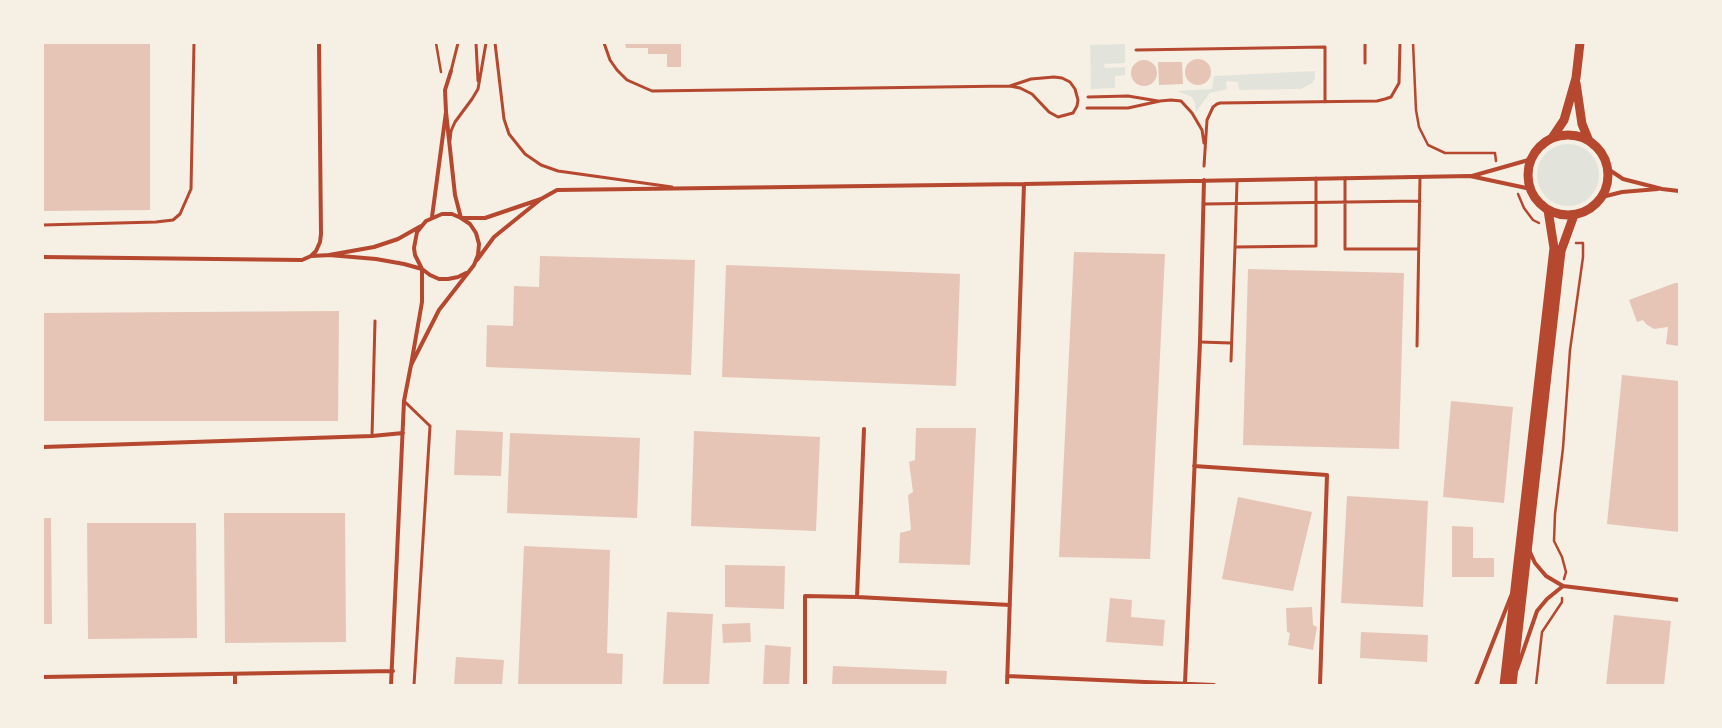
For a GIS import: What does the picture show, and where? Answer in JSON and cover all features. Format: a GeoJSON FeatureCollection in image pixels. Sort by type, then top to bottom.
{"type":"FeatureCollection","features":[{"type":"Feature","properties":{"kind":"main road"},"geometry":{"type":"LineString","coordinates":[[1552,138],[1564,120],[1576,78],[1580,43]]}},
{"type":"Feature","properties":{"kind":"main road"},"geometry":{"type":"LineString","coordinates":[[1576,78],[1582,124],[1589,141]]}},
{"type":"Feature","properties":{"kind":"main road"},"geometry":{"type":"LineString","coordinates":[[1565,135],[1577,136],[1589,141],[1598,148],[1608,169],[1606,188],[1602,197],[1594,206],[1585,212],[1574,215],[1560,214],[1548,210],[1541,204],[1531,189],[1528,174],[1532,159],[1544,143],[1552,138],[1565,135]]}},
{"type":"Feature","properties":{"kind":"main road"},"geometry":{"type":"LineString","coordinates":[[1504,685],[1554,248],[1548,210]]}},
{"type":"Feature","properties":{"kind":"main road"},"geometry":{"type":"LineString","coordinates":[[1512,685],[1561,251],[1574,215]]}},
{"type":"Feature","properties":{"kind":"street"},"geometry":{"type":"LineString","coordinates":[[311,256],[318,246],[321,234],[319,43]]}},
{"type":"Feature","properties":{"kind":"street"},"geometry":{"type":"LineString","coordinates":[[451,71],[446,90],[446,112],[455,195],[461,218]]}},
{"type":"Feature","properties":{"kind":"street"},"geometry":{"type":"LineString","coordinates":[[432,217],[446,112]]}},
{"type":"Feature","properties":{"kind":"street"},"geometry":{"type":"LineString","coordinates":[[1470,176],[1532,159]]}},
{"type":"Feature","properties":{"kind":"street"},"geometry":{"type":"LineString","coordinates":[[1608,169],[1623,179],[1662,189],[1679,191]]}},
{"type":"Feature","properties":{"kind":"street"},"geometry":{"type":"LineString","coordinates":[[461,218],[486,218],[540,199],[557,190],[1024,184],[1204,180],[1237,181],[1316,178],[1470,176],[1531,189]]}},
{"type":"Feature","properties":{"kind":"street"},"geometry":{"type":"LineString","coordinates":[[1185,683],[1200,342],[1204,180]]}},
{"type":"Feature","properties":{"kind":"street"},"geometry":{"type":"LineString","coordinates":[[1007,685],[1024,184]]}},
{"type":"Feature","properties":{"kind":"street"},"geometry":{"type":"LineString","coordinates":[[1602,197],[1622,192],[1662,189]]}},
{"type":"Feature","properties":{"kind":"street"},"geometry":{"type":"LineString","coordinates":[[411,365],[439,310],[466,273],[474,265],[494,238],[540,199]]}},
{"type":"Feature","properties":{"kind":"street"},"geometry":{"type":"LineString","coordinates":[[43,257],[302,260],[311,256],[330,255],[374,247],[398,239],[421,226],[432,217],[442,214],[452,214],[470,224],[476,233],[479,244],[478,255],[474,265]]}},
{"type":"Feature","properties":{"kind":"street"},"geometry":{"type":"LineString","coordinates":[[391,685],[404,401],[422,302],[422,269],[415,255],[414,240],[421,226]]}},
{"type":"Feature","properties":{"kind":"street"},"geometry":{"type":"LineString","coordinates":[[330,255],[376,259],[404,264],[422,269],[430,275],[444,279],[458,277],[466,273]]}},
{"type":"Feature","properties":{"kind":"street"},"geometry":{"type":"LineString","coordinates":[[857,597],[864,429]]}},
{"type":"Feature","properties":{"kind":"street"},"geometry":{"type":"LineString","coordinates":[[43,447],[372,436],[403,433]]}},
{"type":"Feature","properties":{"kind":"street"},"geometry":{"type":"LineString","coordinates":[[1194,466],[1327,475],[1320,685]]}},
{"type":"Feature","properties":{"kind":"street"},"geometry":{"type":"LineString","coordinates":[[1528,547],[1535,563],[1546,576],[1563,586],[1679,600]]}},
{"type":"Feature","properties":{"kind":"street"},"geometry":{"type":"LineString","coordinates":[[1476,685],[1516,583]]}},
{"type":"Feature","properties":{"kind":"street"},"geometry":{"type":"LineString","coordinates":[[1512,685],[1537,611],[1546,599],[1563,586]]}},
{"type":"Feature","properties":{"kind":"street"},"geometry":{"type":"LineString","coordinates":[[805,685],[806,596],[857,597],[1010,605]]}},
{"type":"Feature","properties":{"kind":"street"},"geometry":{"type":"LineString","coordinates":[[43,677],[392,671]]}},
{"type":"Feature","properties":{"kind":"street"},"geometry":{"type":"LineString","coordinates":[[235,674],[235,685]]}},
{"type":"Feature","properties":{"kind":"street"},"geometry":{"type":"LineString","coordinates":[[1007,676],[1214,685]]}},
{"type":"Feature","properties":{"kind":"lane"},"geometry":{"type":"LineString","coordinates":[[43,225],[156,222],[173,220],[180,214],[191,189],[194,43]]}},
{"type":"Feature","properties":{"kind":"lane"},"geometry":{"type":"LineString","coordinates":[[451,71],[458,43]]}},
{"type":"Feature","properties":{"kind":"lane"},"geometry":{"type":"LineString","coordinates":[[476,43],[478,88]]}},
{"type":"Feature","properties":{"kind":"lane"},"geometry":{"type":"LineString","coordinates":[[450,150],[451,131],[460,114],[472,99],[478,88],[486,43]]}},
{"type":"Feature","properties":{"kind":"lane"},"geometry":{"type":"LineString","coordinates":[[495,43],[504,119],[509,134],[525,154],[541,165],[558,171],[681,188]]}},
{"type":"Feature","properties":{"kind":"lane"},"geometry":{"type":"LineString","coordinates":[[604,43],[610,60],[617,70],[627,80],[652,91],[1010,86],[1020,88],[1032,94],[1049,112],[1058,117],[1073,113],[1077,106],[1078,100],[1075,89],[1070,82],[1062,78],[1054,77],[1031,80],[1010,86]]}},
{"type":"Feature","properties":{"kind":"lane"},"geometry":{"type":"LineString","coordinates":[[1212,43],[1212,49]]}},
{"type":"Feature","properties":{"kind":"lane"},"geometry":{"type":"LineString","coordinates":[[1325,102],[1326,43]]}},
{"type":"Feature","properties":{"kind":"lane"},"geometry":{"type":"LineString","coordinates":[[1364,43],[1365,63]]}},
{"type":"Feature","properties":{"kind":"lane"},"geometry":{"type":"LineString","coordinates":[[1204,166],[1206,120],[1213,107],[1217,104],[1377,101],[1391,97],[1399,83],[1400,43]]}},
{"type":"Feature","properties":{"kind":"lane"},"geometry":{"type":"LineString","coordinates":[[1136,50],[1326,47]]}},
{"type":"Feature","properties":{"kind":"lane"},"geometry":{"type":"LineString","coordinates":[[1088,97],[1128,96],[1160,101]]}},
{"type":"Feature","properties":{"kind":"lane"},"geometry":{"type":"LineString","coordinates":[[1087,108],[1128,108],[1160,101],[1181,101],[1192,113],[1202,130],[1205,151]]}},
{"type":"Feature","properties":{"kind":"lane"},"geometry":{"type":"LineString","coordinates":[[1416,346],[1420,177]]}},
{"type":"Feature","properties":{"kind":"lane"},"geometry":{"type":"LineString","coordinates":[[1235,247],[1316,246],[1316,178]]}},
{"type":"Feature","properties":{"kind":"lane"},"geometry":{"type":"LineString","coordinates":[[1345,178],[1345,249],[1418,249]]}},
{"type":"Feature","properties":{"kind":"lane"},"geometry":{"type":"LineString","coordinates":[[1231,361],[1237,181]]}},
{"type":"Feature","properties":{"kind":"lane"},"geometry":{"type":"LineString","coordinates":[[1204,204],[1420,201]]}},
{"type":"Feature","properties":{"kind":"lane"},"geometry":{"type":"LineString","coordinates":[[372,436],[375,321]]}},
{"type":"Feature","properties":{"kind":"lane"},"geometry":{"type":"LineString","coordinates":[[1200,342],[1231,343]]}},
{"type":"Feature","properties":{"kind":"lane"},"geometry":{"type":"LineString","coordinates":[[404,401],[430,426],[414,685]]}},
{"type":"Feature","properties":{"kind":"path"},"geometry":{"type":"LineString","coordinates":[[436,43],[446,90]]}},
{"type":"Feature","properties":{"kind":"path"},"geometry":{"type":"LineString","coordinates":[[1413,43],[1416,110],[1419,127],[1428,145],[1445,153],[1495,153]]}},
{"type":"Feature","properties":{"kind":"shaded area"},"geometry":{"type":"Polygon","coordinates":[[[1125,44],[1125,63],[1104,64],[1105,68],[1125,67],[1125,75],[1115,76],[1115,88],[1091,89],[1090,45],[1125,44]]]}},
{"type":"Feature","properties":{"kind":"shaded area"},"geometry":{"type":"Polygon","coordinates":[[[1315,71],[1315,79],[1312,83],[1301,89],[1239,90],[1238,82],[1226,81],[1227,89],[1210,93],[1196,112],[1195,103],[1192,97],[1177,91],[1212,89],[1214,76],[1315,71]]]}},
{"type":"Feature","properties":{"kind":"shaded area"},"geometry":{"type":"Polygon","coordinates":[[[1568,144],[1585,149],[1590,153],[1594,158],[1599,175],[1594,192],[1590,197],[1585,201],[1568,206],[1551,201],[1546,197],[1542,192],[1537,175],[1542,158],[1546,153],[1551,149],[1568,144]]]}},
{"type":"Feature","properties":{"kind":"building"},"geometry":{"type":"Polygon","coordinates":[[[43,43],[150,43],[150,210],[43,211],[43,43]]]}},
{"type":"Feature","properties":{"kind":"building"},"geometry":{"type":"Polygon","coordinates":[[[625,43],[681,43],[681,67],[667,67],[667,54],[648,54],[648,48],[626,48],[625,43]]]}},
{"type":"Feature","properties":{"kind":"building"},"geometry":{"type":"Polygon","coordinates":[[[1198,59],[1207,63],[1211,72],[1207,81],[1198,85],[1189,81],[1185,72],[1189,63],[1198,59]]]}},
{"type":"Feature","properties":{"kind":"building"},"geometry":{"type":"Polygon","coordinates":[[[1144,60],[1153,64],[1157,73],[1153,82],[1144,86],[1135,82],[1131,73],[1135,64],[1144,60]]]}},
{"type":"Feature","properties":{"kind":"building"},"geometry":{"type":"Polygon","coordinates":[[[1158,62],[1182,62],[1183,84],[1159,85],[1158,62]]]}},
{"type":"Feature","properties":{"kind":"building"},"geometry":{"type":"Polygon","coordinates":[[[1074,252],[1165,254],[1150,559],[1059,557],[1074,252]]]}},
{"type":"Feature","properties":{"kind":"building"},"geometry":{"type":"Polygon","coordinates":[[[540,256],[695,260],[691,375],[486,367],[487,325],[513,326],[514,286],[539,287],[540,256]]]}},
{"type":"Feature","properties":{"kind":"building"},"geometry":{"type":"Polygon","coordinates":[[[726,265],[960,274],[956,386],[722,377],[726,265]]]}},
{"type":"Feature","properties":{"kind":"building"},"geometry":{"type":"Polygon","coordinates":[[[1248,269],[1404,273],[1399,449],[1243,445],[1248,269]]]}},
{"type":"Feature","properties":{"kind":"building"},"geometry":{"type":"Polygon","coordinates":[[[1675,283],[1679,283],[1679,346],[1666,344],[1668,327],[1654,329],[1643,320],[1637,322],[1629,300],[1675,283]]]}},
{"type":"Feature","properties":{"kind":"building"},"geometry":{"type":"Polygon","coordinates":[[[339,311],[338,421],[43,421],[43,313],[339,311]]]}},
{"type":"Feature","properties":{"kind":"building"},"geometry":{"type":"Polygon","coordinates":[[[1622,375],[1679,381],[1679,532],[1607,524],[1622,375]]]}},
{"type":"Feature","properties":{"kind":"building"},"geometry":{"type":"Polygon","coordinates":[[[1451,401],[1513,407],[1504,503],[1443,497],[1451,401]]]}},
{"type":"Feature","properties":{"kind":"building"},"geometry":{"type":"Polygon","coordinates":[[[916,428],[976,428],[970,565],[899,563],[900,533],[911,530],[908,495],[913,492],[909,462],[915,460],[916,428]]]}},
{"type":"Feature","properties":{"kind":"building"},"geometry":{"type":"Polygon","coordinates":[[[456,430],[503,432],[501,476],[454,475],[456,430]]]}},
{"type":"Feature","properties":{"kind":"building"},"geometry":{"type":"Polygon","coordinates":[[[694,431],[820,437],[816,531],[691,526],[694,431]]]}},
{"type":"Feature","properties":{"kind":"building"},"geometry":{"type":"Polygon","coordinates":[[[510,433],[640,438],[637,518],[507,513],[510,433]]]}},
{"type":"Feature","properties":{"kind":"building"},"geometry":{"type":"Polygon","coordinates":[[[1347,496],[1428,501],[1423,607],[1341,603],[1347,496]]]}},
{"type":"Feature","properties":{"kind":"building"},"geometry":{"type":"Polygon","coordinates":[[[1238,497],[1312,512],[1293,591],[1222,579],[1238,497]]]}},
{"type":"Feature","properties":{"kind":"building"},"geometry":{"type":"Polygon","coordinates":[[[224,513],[345,513],[346,642],[225,643],[224,513]]]}},
{"type":"Feature","properties":{"kind":"building"},"geometry":{"type":"Polygon","coordinates":[[[43,518],[51,518],[52,624],[43,624],[43,518]]]}},
{"type":"Feature","properties":{"kind":"building"},"geometry":{"type":"Polygon","coordinates":[[[87,523],[196,523],[197,638],[88,639],[87,523]]]}},
{"type":"Feature","properties":{"kind":"building"},"geometry":{"type":"Polygon","coordinates":[[[1452,526],[1473,527],[1473,558],[1494,558],[1494,577],[1452,577],[1452,526]]]}},
{"type":"Feature","properties":{"kind":"building"},"geometry":{"type":"Polygon","coordinates":[[[524,546],[610,550],[607,653],[623,654],[622,685],[518,685],[524,546]]]}},
{"type":"Feature","properties":{"kind":"building"},"geometry":{"type":"Polygon","coordinates":[[[725,565],[785,566],[784,609],[725,607],[725,565]]]}},
{"type":"Feature","properties":{"kind":"building"},"geometry":{"type":"Polygon","coordinates":[[[1110,598],[1132,600],[1131,617],[1165,620],[1163,646],[1106,642],[1110,598]]]}},
{"type":"Feature","properties":{"kind":"building"},"geometry":{"type":"Polygon","coordinates":[[[1312,607],[1313,625],[1317,627],[1313,650],[1288,645],[1290,633],[1287,632],[1286,608],[1312,607]]]}},
{"type":"Feature","properties":{"kind":"building"},"geometry":{"type":"Polygon","coordinates":[[[667,612],[713,614],[709,685],[663,685],[667,612]]]}},
{"type":"Feature","properties":{"kind":"building"},"geometry":{"type":"Polygon","coordinates":[[[1614,615],[1671,621],[1664,685],[1606,685],[1614,615]]]}},
{"type":"Feature","properties":{"kind":"building"},"geometry":{"type":"Polygon","coordinates":[[[750,623],[751,642],[723,643],[722,624],[750,623]]]}},
{"type":"Feature","properties":{"kind":"building"},"geometry":{"type":"Polygon","coordinates":[[[1361,632],[1428,635],[1427,662],[1360,658],[1361,632]]]}},
{"type":"Feature","properties":{"kind":"building"},"geometry":{"type":"Polygon","coordinates":[[[765,645],[791,647],[789,685],[763,685],[765,645]]]}},
{"type":"Feature","properties":{"kind":"building"},"geometry":{"type":"Polygon","coordinates":[[[456,657],[504,660],[502,685],[454,685],[456,657]]]}},
{"type":"Feature","properties":{"kind":"building"},"geometry":{"type":"Polygon","coordinates":[[[833,666],[947,671],[946,685],[832,685],[833,666]]]}}]}
